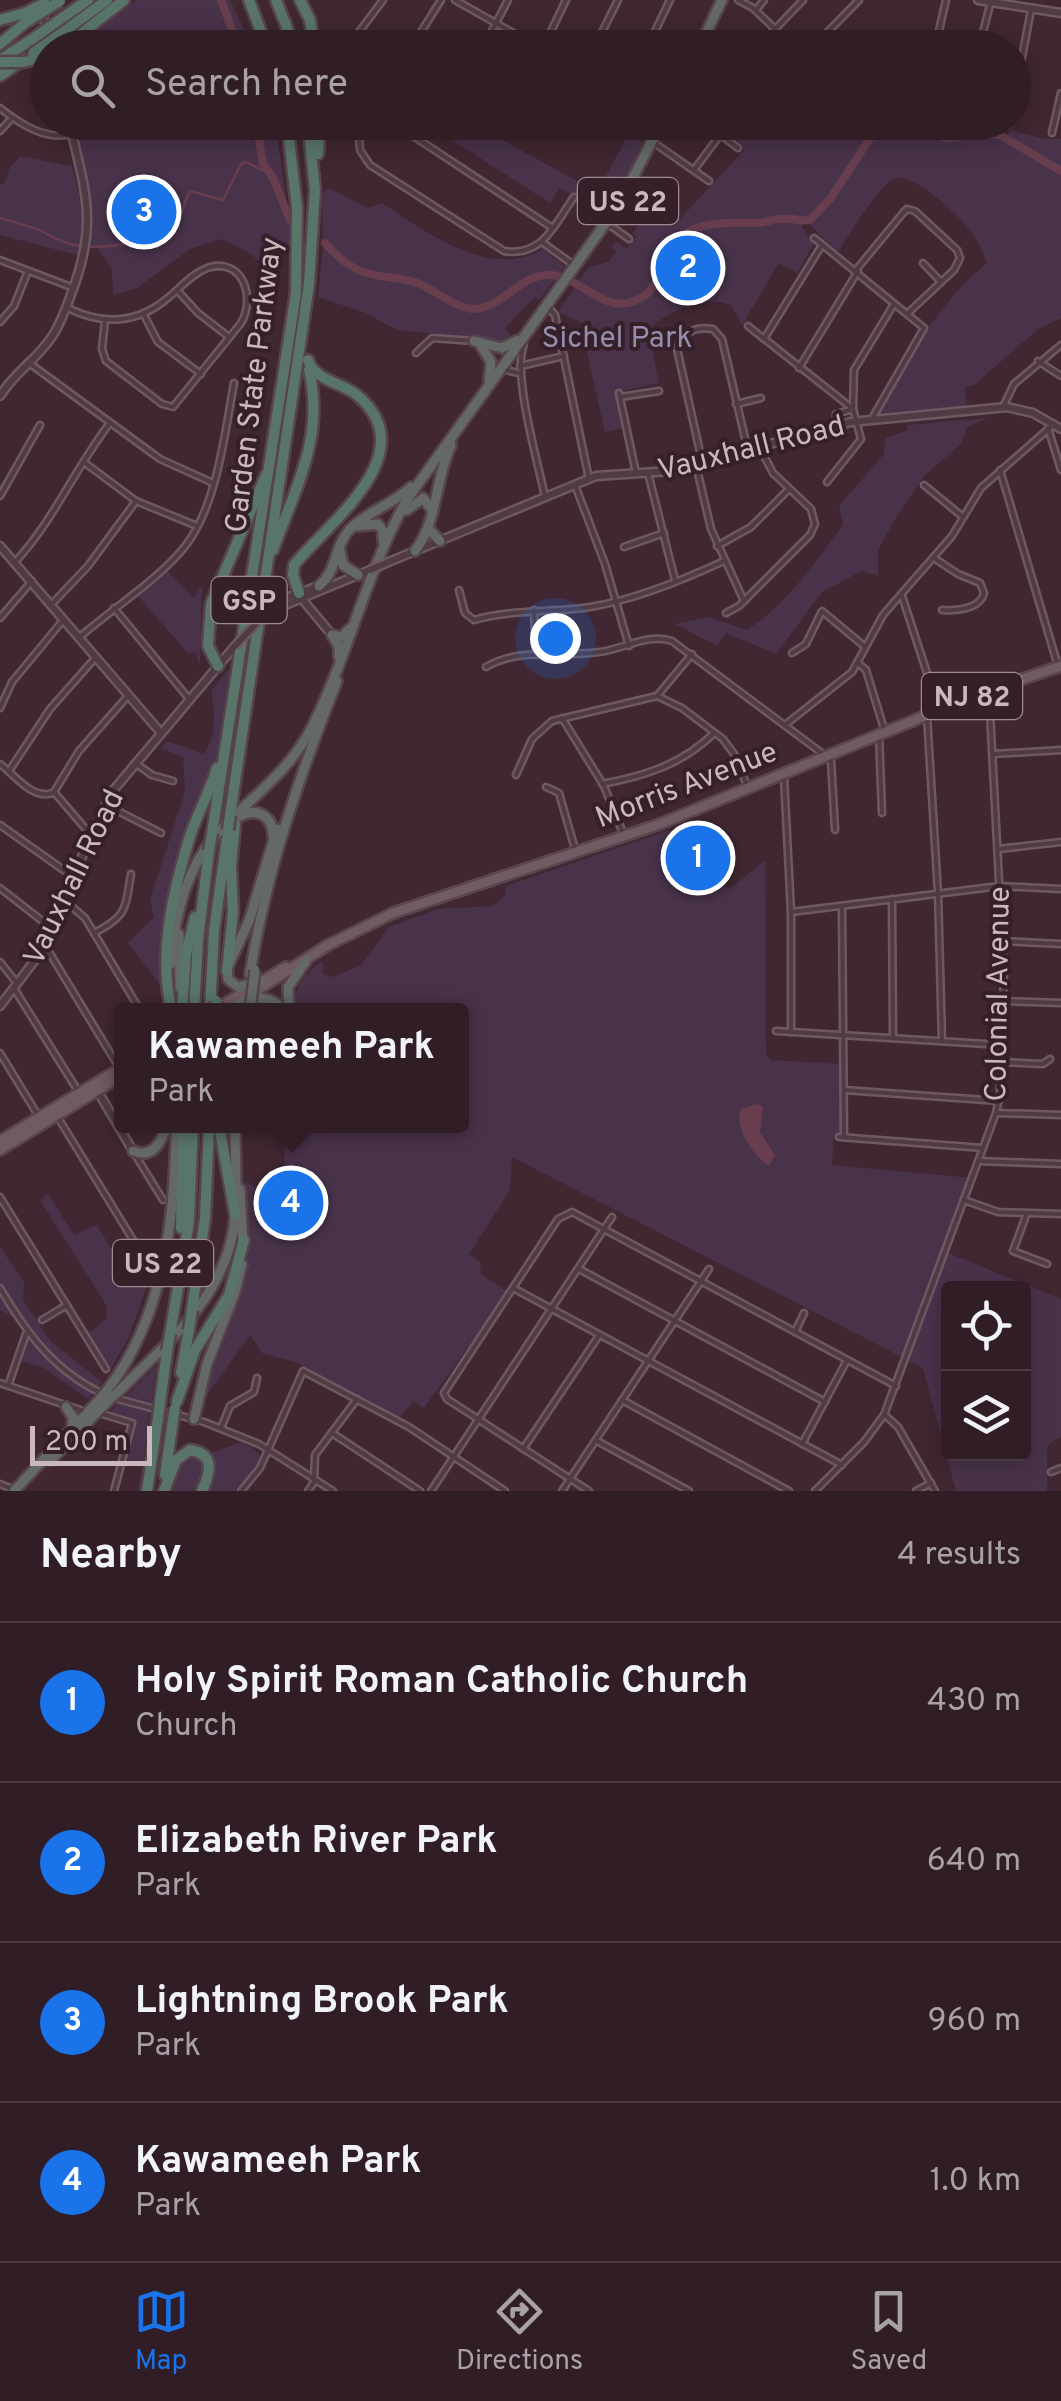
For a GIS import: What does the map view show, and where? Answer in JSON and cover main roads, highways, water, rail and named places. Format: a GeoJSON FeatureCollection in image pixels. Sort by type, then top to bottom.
{"type":"FeatureCollection","features":[{"type":"Feature","properties":{"kind":"highway"},"geometry":{"type":"LineString","coordinates":[[0,61],[50,0]]}},
{"type":"Feature","properties":{"kind":"highway"},"geometry":{"type":"LineString","coordinates":[[62,12],[78,0]]}},
{"type":"Feature","properties":{"kind":"highway"},"geometry":{"type":"LineString","coordinates":[[0,42],[88,0]]}},
{"type":"Feature","properties":{"kind":"highway"},"geometry":{"type":"LineString","coordinates":[[0,52],[28,27],[62,12],[106,0]]}},
{"type":"Feature","properties":{"kind":"highway"},"geometry":{"type":"LineString","coordinates":[[86,30],[124,0]]}},
{"type":"Feature","properties":{"kind":"highway"},"geometry":{"type":"LineString","coordinates":[[249,0],[260,30]]}},
{"type":"Feature","properties":{"kind":"highway"},"geometry":{"type":"LineString","coordinates":[[276,0],[287,30]]}},
{"type":"Feature","properties":{"kind":"highway"},"geometry":{"type":"LineString","coordinates":[[711,30],[725,0]]}},
{"type":"Feature","properties":{"kind":"highway"},"geometry":{"type":"LineString","coordinates":[[0,20],[28,27]]}},
{"type":"Feature","properties":{"kind":"highway"},"geometry":{"type":"LineString","coordinates":[[0,75],[30,56]]}},
{"type":"Feature","properties":{"kind":"highway"},"geometry":{"type":"LineString","coordinates":[[0,61],[30,60]]}},
{"type":"Feature","properties":{"kind":"highway","name":"Garden State Parkway"},"geometry":{"type":"LineString","coordinates":[[195,1003],[209,851],[227,824],[228,729],[293,316],[298,248],[289,140]]}},
{"type":"Feature","properties":{"kind":"highway","name":"Garden State Parkway"},"geometry":{"type":"LineString","coordinates":[[213,1003],[214,931],[227,824],[312,254],[315,190],[310,140]]}},
{"type":"Feature","properties":{"kind":"highway"},"geometry":{"type":"LineString","coordinates":[[315,190],[319,140]]}},
{"type":"Feature","properties":{"kind":"highway","name":"US 22"},"geometry":{"type":"LineString","coordinates":[[247,1003],[261,916],[294,793],[407,510],[627,194],[656,140]]}},
{"type":"Feature","properties":{"kind":"highway","name":"US 22"},"geometry":{"type":"LineString","coordinates":[[574,270],[611,226],[659,140]]}},
{"type":"Feature","properties":{"kind":"highway","name":"US 22"},"geometry":{"type":"LineString","coordinates":[[176,1003],[172,952],[181,906],[198,860],[300,747],[400,512],[423,474],[562,288]]}},
{"type":"Feature","properties":{"kind":"highway"},"geometry":{"type":"LineString","coordinates":[[264,575],[308,456],[316,400],[302,332]]}},
{"type":"Feature","properties":{"kind":"highway"},"geometry":{"type":"LineString","coordinates":[[488,385],[491,360],[474,341],[502,348],[524,340]]}},
{"type":"Feature","properties":{"kind":"highway"},"geometry":{"type":"LineString","coordinates":[[300,596],[293,575],[294,564],[365,488],[376,465],[379,444],[376,420],[364,402],[346,388],[316,374],[308,360]]}},
{"type":"Feature","properties":{"kind":"highway"},"geometry":{"type":"LineString","coordinates":[[416,551],[429,529],[440,470],[451,445]]}},
{"type":"Feature","properties":{"kind":"highway"},"geometry":{"type":"LineString","coordinates":[[218,666],[207,643],[212,598],[269,470]]}},
{"type":"Feature","properties":{"kind":"highway"},"geometry":{"type":"LineString","coordinates":[[320,586],[334,570],[347,533],[399,497],[423,474]]}},
{"type":"Feature","properties":{"kind":"highway"},"geometry":{"type":"LineString","coordinates":[[407,510],[424,498],[432,510]]}},
{"type":"Feature","properties":{"kind":"highway"},"geometry":{"type":"LineString","coordinates":[[347,533],[366,523],[380,526],[384,535],[379,561]]}},
{"type":"Feature","properties":{"kind":"highway"},"geometry":{"type":"LineString","coordinates":[[429,529],[440,540]]}},
{"type":"Feature","properties":{"kind":"highway"},"geometry":{"type":"LineString","coordinates":[[340,546],[343,564],[358,574]]}},
{"type":"Feature","properties":{"kind":"highway"},"geometry":{"type":"LineString","coordinates":[[340,659],[332,635],[344,636],[356,618]]}},
{"type":"Feature","properties":{"kind":"highway"},"geometry":{"type":"LineString","coordinates":[[175,1003],[167,956],[173,910],[192,832],[228,729]]}},
{"type":"Feature","properties":{"kind":"highway"},"geometry":{"type":"LineString","coordinates":[[226,971],[249,921],[272,844],[294,793]]}},
{"type":"Feature","properties":{"kind":"highway"},"geometry":{"type":"LineString","coordinates":[[261,981],[238,987],[230,982],[226,971],[233,912],[227,824],[256,812],[271,824],[272,844]]}},
{"type":"Feature","properties":{"kind":"highway"},"geometry":{"type":"LineString","coordinates":[[177,1003],[187,949],[202,902]]}},
{"type":"Feature","properties":{"kind":"highway"},"geometry":{"type":"LineString","coordinates":[[286,1003],[290,982],[306,961]]}},
{"type":"Feature","properties":{"kind":"highway"},"geometry":{"type":"LineString","coordinates":[[251,1003],[256,998],[276,1003]]}},
{"type":"Feature","properties":{"kind":"highway"},"geometry":{"type":"LineString","coordinates":[[133,1151],[145,1154],[152,1150],[163,1133]]}},
{"type":"Feature","properties":{"kind":"highway","name":"US 22"},"geometry":{"type":"LineString","coordinates":[[112,1391],[138,1339],[162,1269],[172,1208],[176,1133]]}},
{"type":"Feature","properties":{"kind":"highway"},"geometry":{"type":"LineString","coordinates":[[147,1491],[170,1334],[184,1190],[184,1133]]}},
{"type":"Feature","properties":{"kind":"highway"},"geometry":{"type":"LineString","coordinates":[[170,1334],[189,1222],[193,1133]]}},
{"type":"Feature","properties":{"kind":"highway"},"geometry":{"type":"LineString","coordinates":[[163,1491],[206,1218],[209,1133]]}},
{"type":"Feature","properties":{"kind":"highway"},"geometry":{"type":"LineString","coordinates":[[219,1133],[235,1214]]}},
{"type":"Feature","properties":{"kind":"highway"},"geometry":{"type":"LineString","coordinates":[[194,1418],[206,1364],[236,1287],[244,1240],[235,1133]]}},
{"type":"Feature","properties":{"kind":"highway","name":"US 22"},"geometry":{"type":"LineString","coordinates":[[17,1491],[112,1391],[190,1320],[220,1274],[235,1214],[235,1133]]}},
{"type":"Feature","properties":{"kind":"highway"},"geometry":{"type":"LineString","coordinates":[[175,1410],[198,1345],[230,1290],[244,1240]]}},
{"type":"Feature","properties":{"kind":"highway"},"geometry":{"type":"LineString","coordinates":[[66,1407],[73,1417],[70,1431]]}},
{"type":"Feature","properties":{"kind":"highway","name":"US 22"},"geometry":{"type":"LineString","coordinates":[[17,1491],[70,1431],[93,1412]]}},
{"type":"Feature","properties":{"kind":"highway"},"geometry":{"type":"LineString","coordinates":[[163,1491],[176,1460],[190,1450],[204,1454],[210,1463],[202,1491]]}},
{"type":"Feature","properties":{"kind":"main road","name":"Morris Avenue"},"geometry":{"type":"LineString","coordinates":[[220,1003],[400,910],[625,837],[938,710],[1060,666]]}},
{"type":"Feature","properties":{"kind":"main road","name":"Morris Avenue"},"geometry":{"type":"LineString","coordinates":[[252,1003],[328,945]]}},
{"type":"Feature","properties":{"kind":"main road"},"geometry":{"type":"LineString","coordinates":[[0,1150],[114,1075]]}},
{"type":"Feature","properties":{"kind":"main road"},"geometry":{"type":"LineString","coordinates":[[81,1096],[97,1090],[114,1076]]}},
{"type":"Feature","properties":{"kind":"main road"},"geometry":{"type":"LineString","coordinates":[[0,1141],[41,1121]]}},
{"type":"Feature","properties":{"kind":"waterway"},"geometry":{"type":"LineString","coordinates":[[221,0],[232,30]]}},
{"type":"Feature","properties":{"kind":"waterway"},"geometry":{"type":"LineString","coordinates":[[259,140],[263,163],[290,220]]}},
{"type":"Feature","properties":{"kind":"waterway"},"geometry":{"type":"LineString","coordinates":[[325,243],[356,269],[420,284],[469,308],[486,307],[531,279],[551,275],[609,301],[628,303],[648,292],[670,247],[695,228],[810,220],[830,199],[869,140]]}},
{"type":"Feature","properties":{"kind":"waterway"},"geometry":{"type":"LineString","coordinates":[[1008,140],[1061,171]]}},
{"type":"Feature","properties":{"kind":"waterway"},"geometry":{"type":"LineString","coordinates":[[91,247],[138,243],[160,235],[179,218],[190,191],[223,200],[241,164],[246,162],[270,174]]}},
{"type":"Feature","properties":{"kind":"waterway"},"geometry":{"type":"LineString","coordinates":[[0,218],[81,246]]}},
{"type":"Feature","properties":{"kind":"place","name":"Lightning Brook Park"},"geometry":{"type":"Point","coordinates":[144,212]}},
{"type":"Feature","properties":{"kind":"place","name":"Elizabeth River Park"},"geometry":{"type":"Point","coordinates":[688,268]}},
{"type":"Feature","properties":{"kind":"place","name":"Holy Spirit Roman Catholic Church"},"geometry":{"type":"Point","coordinates":[698,858]}},
{"type":"Feature","properties":{"kind":"place","name":"Kawameeh Park"},"geometry":{"type":"Point","coordinates":[291,1203]}},
{"type":"Feature","properties":{"kind":"park label","name":"Sichel Park"},"geometry":{"type":"Point","coordinates":[617,337]}}]}
